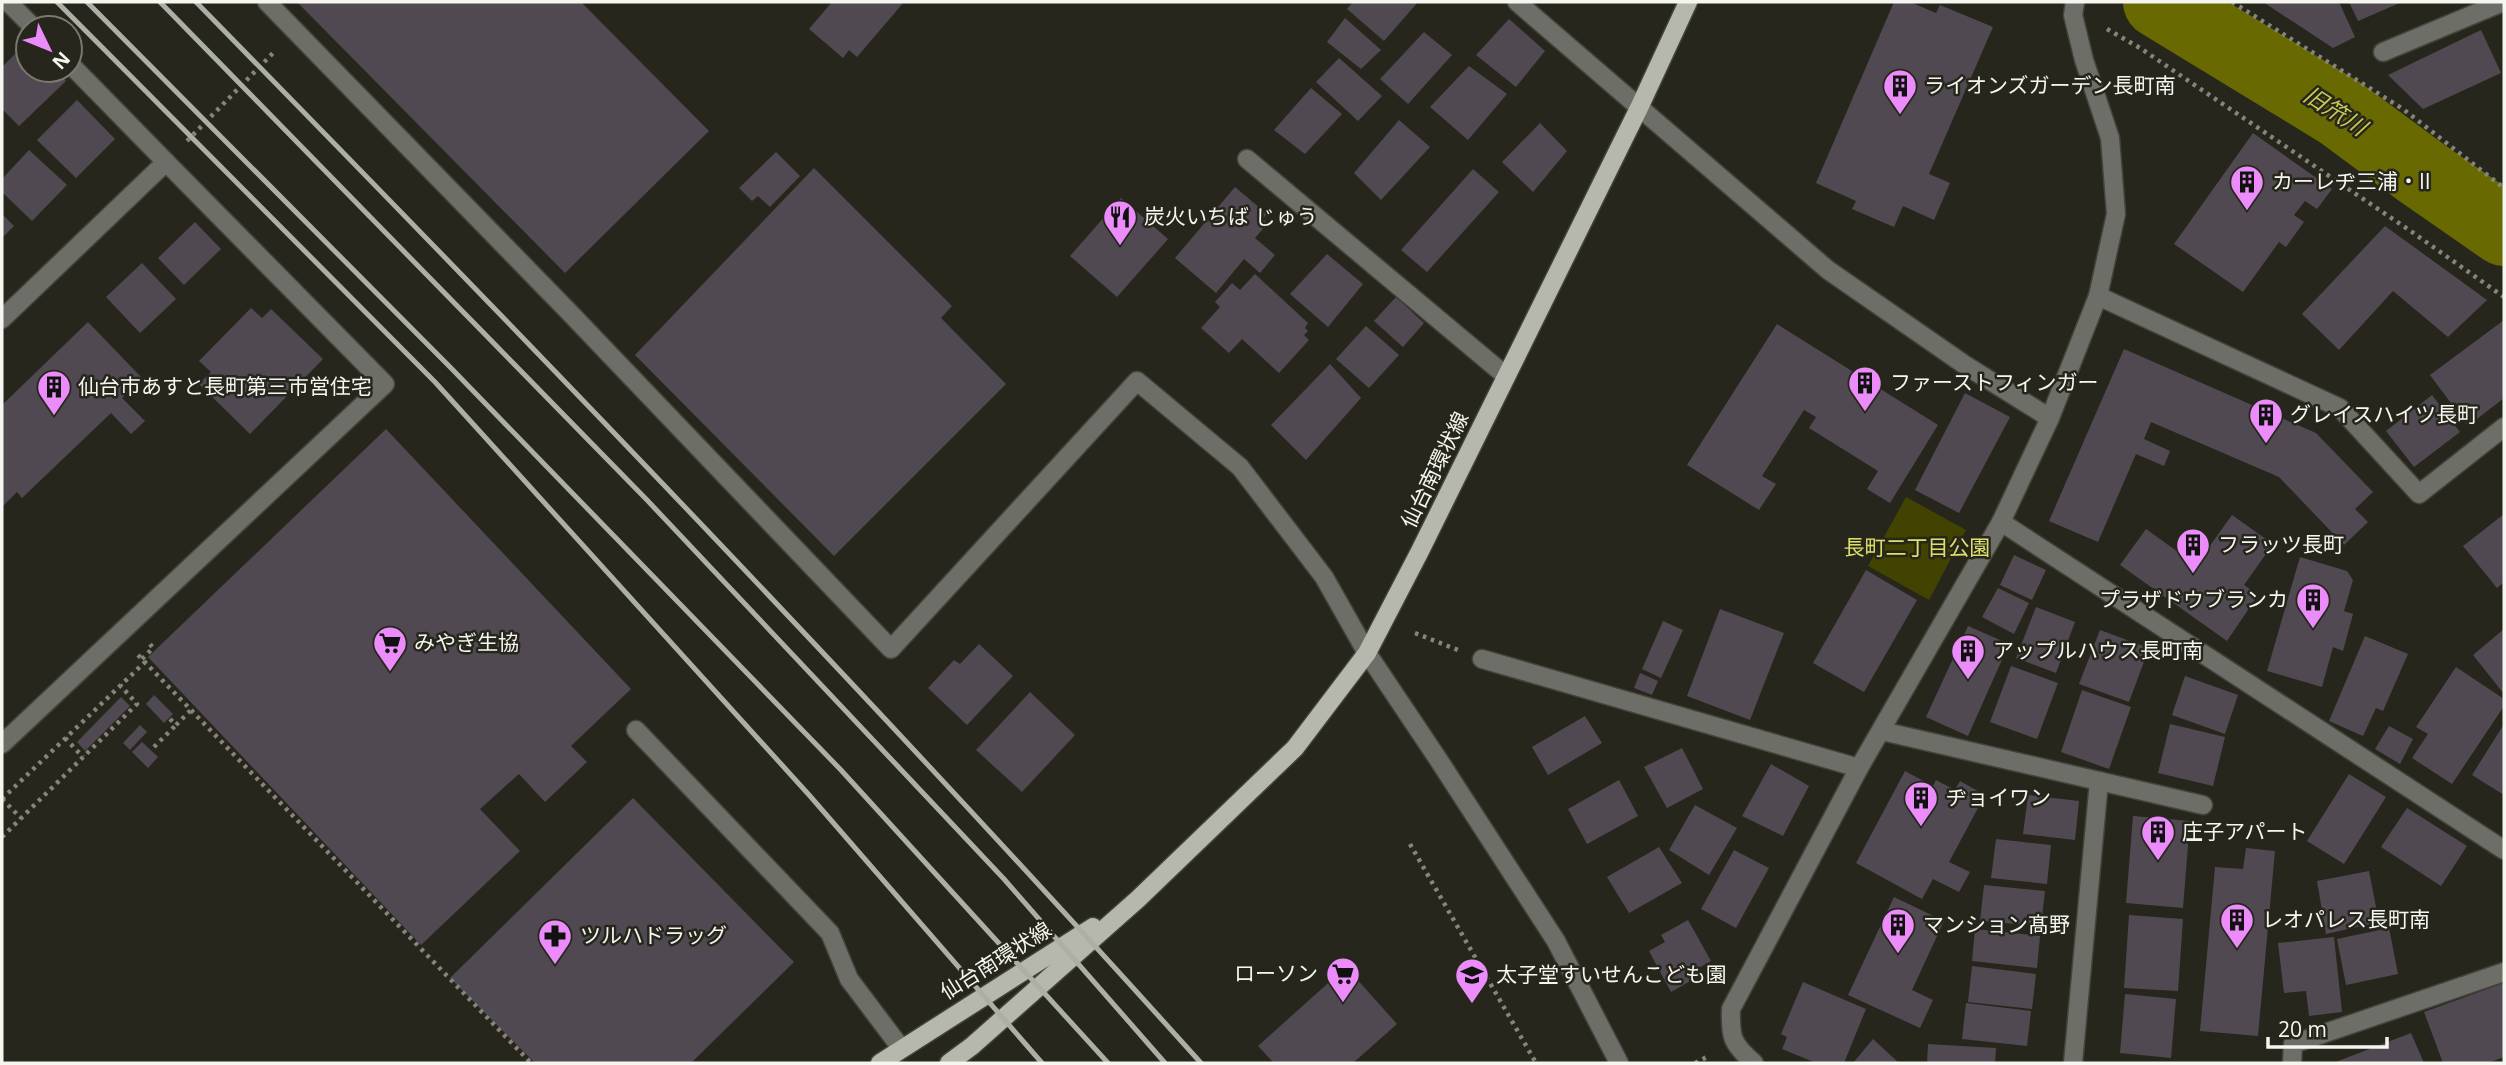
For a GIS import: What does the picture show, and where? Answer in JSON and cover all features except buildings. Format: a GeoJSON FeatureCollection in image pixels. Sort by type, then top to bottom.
{"type":"FeatureCollection","features":[{"type":"Feature","properties":{"kind":"main road","name":"仙台南環状線"},"geometry":{"type":"LineString","coordinates":[[949,1063],[972,1046],[1138,899],[1295,748],[1367,653],[1639,108],[1688,2]]}},
{"type":"Feature","properties":{"kind":"main road","name":"仙台南環状線"},"geometry":{"type":"LineString","coordinates":[[880,1063],[1138,899]]}},
{"type":"Feature","properties":{"kind":"street"},"geometry":{"type":"LineString","coordinates":[[267,2],[597,341],[891,649],[1137,381],[1240,467],[1324,577],[1367,653],[1556,941],[1619,1063]]}},
{"type":"Feature","properties":{"kind":"street"},"geometry":{"type":"LineString","coordinates":[[1517,2],[1828,270],[1965,365],[2050,418]]}},
{"type":"Feature","properties":{"kind":"street"},"geometry":{"type":"LineString","coordinates":[[2383,52],[2501,2]]}},
{"type":"Feature","properties":{"kind":"street"},"geometry":{"type":"LineString","coordinates":[[1754,1063],[1741,1052],[1730,1035],[1731,1009],[1859,768],[2001,522],[2050,418],[2098,296],[2116,214],[2110,138],[2084,60],[2074,9]]}},
{"type":"Feature","properties":{"kind":"street"},"geometry":{"type":"LineString","coordinates":[[2,744],[385,384],[84,78]]}},
{"type":"Feature","properties":{"kind":"street"},"geometry":{"type":"LineString","coordinates":[[1247,159],[1506,376]]}},
{"type":"Feature","properties":{"kind":"street"},"geometry":{"type":"LineString","coordinates":[[2,319],[166,162]]}},
{"type":"Feature","properties":{"kind":"street"},"geometry":{"type":"LineString","coordinates":[[2098,296],[2340,408],[2418,494],[2504,427]]}},
{"type":"Feature","properties":{"kind":"street"},"geometry":{"type":"LineString","coordinates":[[2001,522],[2504,850]]}},
{"type":"Feature","properties":{"kind":"street"},"geometry":{"type":"LineString","coordinates":[[1482,659],[1859,768]]}},
{"type":"Feature","properties":{"kind":"street"},"geometry":{"type":"LineString","coordinates":[[636,730],[830,933],[849,979],[901,1048]]}},
{"type":"Feature","properties":{"kind":"street"},"geometry":{"type":"LineString","coordinates":[[1882,732],[2203,805]]}},
{"type":"Feature","properties":{"kind":"street"},"geometry":{"type":"LineString","coordinates":[[2073,1063],[2099,781]]}},
{"type":"Feature","properties":{"kind":"street"},"geometry":{"type":"LineString","coordinates":[[2292,1063],[2293,1044],[2504,972]]}},
{"type":"Feature","properties":{"kind":"path"},"geometry":{"type":"LineString","coordinates":[[2232,2],[2403,108],[2504,188]]}},
{"type":"Feature","properties":{"kind":"path"},"geometry":{"type":"LineString","coordinates":[[2074,9],[2140,48],[2504,296]]}},
{"type":"Feature","properties":{"kind":"path"},"geometry":{"type":"LineString","coordinates":[[166,162],[295,30]]}},
{"type":"Feature","properties":{"kind":"path"},"geometry":{"type":"LineString","coordinates":[[1415,633],[1482,659]]}},
{"type":"Feature","properties":{"kind":"path"},"geometry":{"type":"LineString","coordinates":[[139,656],[216,732],[531,1063]]}},
{"type":"Feature","properties":{"kind":"path"},"geometry":{"type":"LineString","coordinates":[[21,818],[2,799],[145,662]]}},
{"type":"Feature","properties":{"kind":"path"},"geometry":{"type":"LineString","coordinates":[[2,837],[137,704],[120,685]]}},
{"type":"Feature","properties":{"kind":"path"},"geometry":{"type":"LineString","coordinates":[[154,747],[191,710]]}},
{"type":"Feature","properties":{"kind":"path"},"geometry":{"type":"LineString","coordinates":[[170,719],[176,725]]}},
{"type":"Feature","properties":{"kind":"path"},"geometry":{"type":"LineString","coordinates":[[65,738],[83,757]]}},
{"type":"Feature","properties":{"kind":"path"},"geometry":{"type":"LineString","coordinates":[[1410,844],[1536,1063]]}},
{"type":"Feature","properties":{"kind":"green space","name":"長町二丁目公園"},"geometry":{"type":"Polygon","coordinates":[[[1906,497],[1966,530],[1929,600],[1868,566],[1906,497]]]}},
{"type":"Feature","properties":{"kind":"waterway","name":"旧笊川"},"geometry":{"type":"LineString","coordinates":[[2159,2],[2341,113],[2504,230]]}},
{"type":"Feature","properties":{"kind":"railway"},"geometry":{"type":"LineString","coordinates":[[57,2],[435,382],[810,796],[1042,1063]]}},
{"type":"Feature","properties":{"kind":"railway"},"geometry":{"type":"LineString","coordinates":[[87,2],[450,367],[840,769],[1108,1063]]}},
{"type":"Feature","properties":{"kind":"railway"},"geometry":{"type":"LineString","coordinates":[[160,2],[647,500],[1004,879],[1165,1063]]}},
{"type":"Feature","properties":{"kind":"railway"},"geometry":{"type":"LineString","coordinates":[[196,2],[830,660],[1201,1063]]}},
{"type":"Feature","properties":{"kind":"place","name":"ライオンズガーデン長町南"},"geometry":{"type":"Point","coordinates":[1900,116]}},
{"type":"Feature","properties":{"kind":"place","name":"カーレヂ三浦・II"},"geometry":{"type":"Point","coordinates":[2247,212]}},
{"type":"Feature","properties":{"kind":"place","name":"炭火いちば じゅう"},"geometry":{"type":"Point","coordinates":[1120,247]}},
{"type":"Feature","properties":{"kind":"place","name":"ファーストフィンガー"},"geometry":{"type":"Point","coordinates":[1865,413]}},
{"type":"Feature","properties":{"kind":"place","name":"仙台市あすと長町第三市営住宅"},"geometry":{"type":"Point","coordinates":[54,417]}},
{"type":"Feature","properties":{"kind":"place","name":"グレイスハイツ長町"},"geometry":{"type":"Point","coordinates":[2266,445]}},
{"type":"Feature","properties":{"kind":"place","name":"フラッツ長町"},"geometry":{"type":"Point","coordinates":[2193,575]}},
{"type":"Feature","properties":{"kind":"place","name":"プラザドウブランカ"},"geometry":{"type":"Point","coordinates":[2313,630]}},
{"type":"Feature","properties":{"kind":"place","name":"みやぎ生協"},"geometry":{"type":"Point","coordinates":[390,673]}},
{"type":"Feature","properties":{"kind":"place","name":"アップルハウス長町南"},"geometry":{"type":"Point","coordinates":[1968,681]}},
{"type":"Feature","properties":{"kind":"place","name":"ヂョイワン"},"geometry":{"type":"Point","coordinates":[1921,828]}},
{"type":"Feature","properties":{"kind":"place","name":"庄子アパート"},"geometry":{"type":"Point","coordinates":[2158,862]}},
{"type":"Feature","properties":{"kind":"place","name":"レオパレス長町南"},"geometry":{"type":"Point","coordinates":[2237,950]}},
{"type":"Feature","properties":{"kind":"place","name":"マンション髙野"},"geometry":{"type":"Point","coordinates":[1898,955]}},
{"type":"Feature","properties":{"kind":"place","name":"ツルハドラッグ"},"geometry":{"type":"Point","coordinates":[555,966]}},
{"type":"Feature","properties":{"kind":"place","name":"ローソン"},"geometry":{"type":"Point","coordinates":[1343,1004]}},
{"type":"Feature","properties":{"kind":"place","name":"太子堂すいせんこども園"},"geometry":{"type":"Point","coordinates":[1472,1005]}}]}
